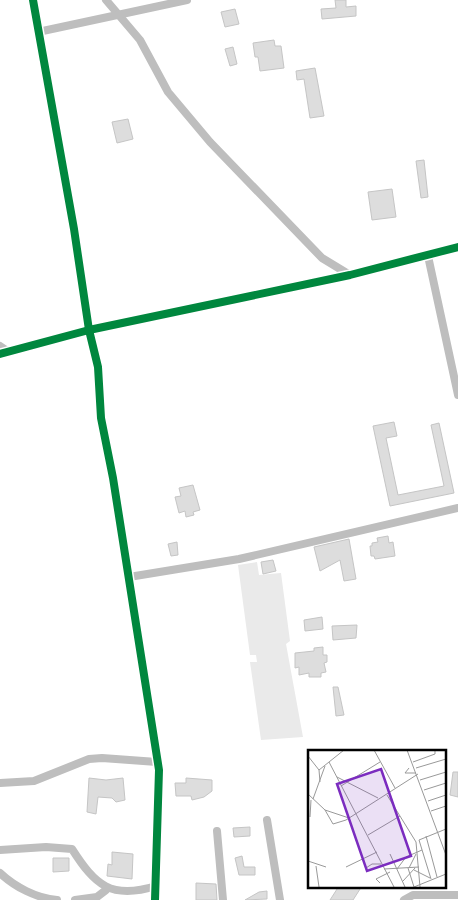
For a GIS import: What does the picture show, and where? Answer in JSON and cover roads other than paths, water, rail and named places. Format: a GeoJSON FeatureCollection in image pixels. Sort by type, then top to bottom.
{"type":"FeatureCollection","features":[{"type":"Feature","properties":{"kind":"street"},"geometry":{"type":"LineString","coordinates":[[33,0],[74,229],[89,330],[98,367],[101,418],[129,577],[159,770],[155,900]]}},
{"type":"Feature","properties":{"kind":"street"},"geometry":{"type":"LineString","coordinates":[[106,0],[140,40],[168,92],[210,142],[322,258],[350,275]]}},
{"type":"Feature","properties":{"kind":"street"},"geometry":{"type":"LineString","coordinates":[[38,32],[187,0]]}},
{"type":"Feature","properties":{"kind":"street"},"geometry":{"type":"LineString","coordinates":[[0,354],[89,330],[350,275],[458,247]]}},
{"type":"Feature","properties":{"kind":"street"},"geometry":{"type":"LineString","coordinates":[[428,256],[458,395]]}},
{"type":"Feature","properties":{"kind":"street"},"geometry":{"type":"LineString","coordinates":[[0,346],[9,352]]}},
{"type":"Feature","properties":{"kind":"street"},"geometry":{"type":"LineString","coordinates":[[129,577],[239,559],[458,508]]}},
{"type":"Feature","properties":{"kind":"street"},"geometry":{"type":"LineString","coordinates":[[0,783],[34,781],[89,760],[102,758],[157,762]]}},
{"type":"Feature","properties":{"kind":"street"},"geometry":{"type":"LineString","coordinates":[[267,820],[280,900]]}},
{"type":"Feature","properties":{"kind":"street"},"geometry":{"type":"LineString","coordinates":[[217,831],[223,900]]}},
{"type":"Feature","properties":{"kind":"street"},"geometry":{"type":"LineString","coordinates":[[0,850],[46,847],[72,849],[86,870],[106,890],[140,893],[156,886]]}},
{"type":"Feature","properties":{"kind":"street"},"geometry":{"type":"LineString","coordinates":[[0,873],[10,882],[28,892],[57,900]]}},
{"type":"Feature","properties":{"kind":"street"},"geometry":{"type":"LineString","coordinates":[[75,900],[97,897],[106,890]]}},
{"type":"Feature","properties":{"kind":"street"},"geometry":{"type":"LineString","coordinates":[[404,900],[413,895],[458,895]]}}]}
